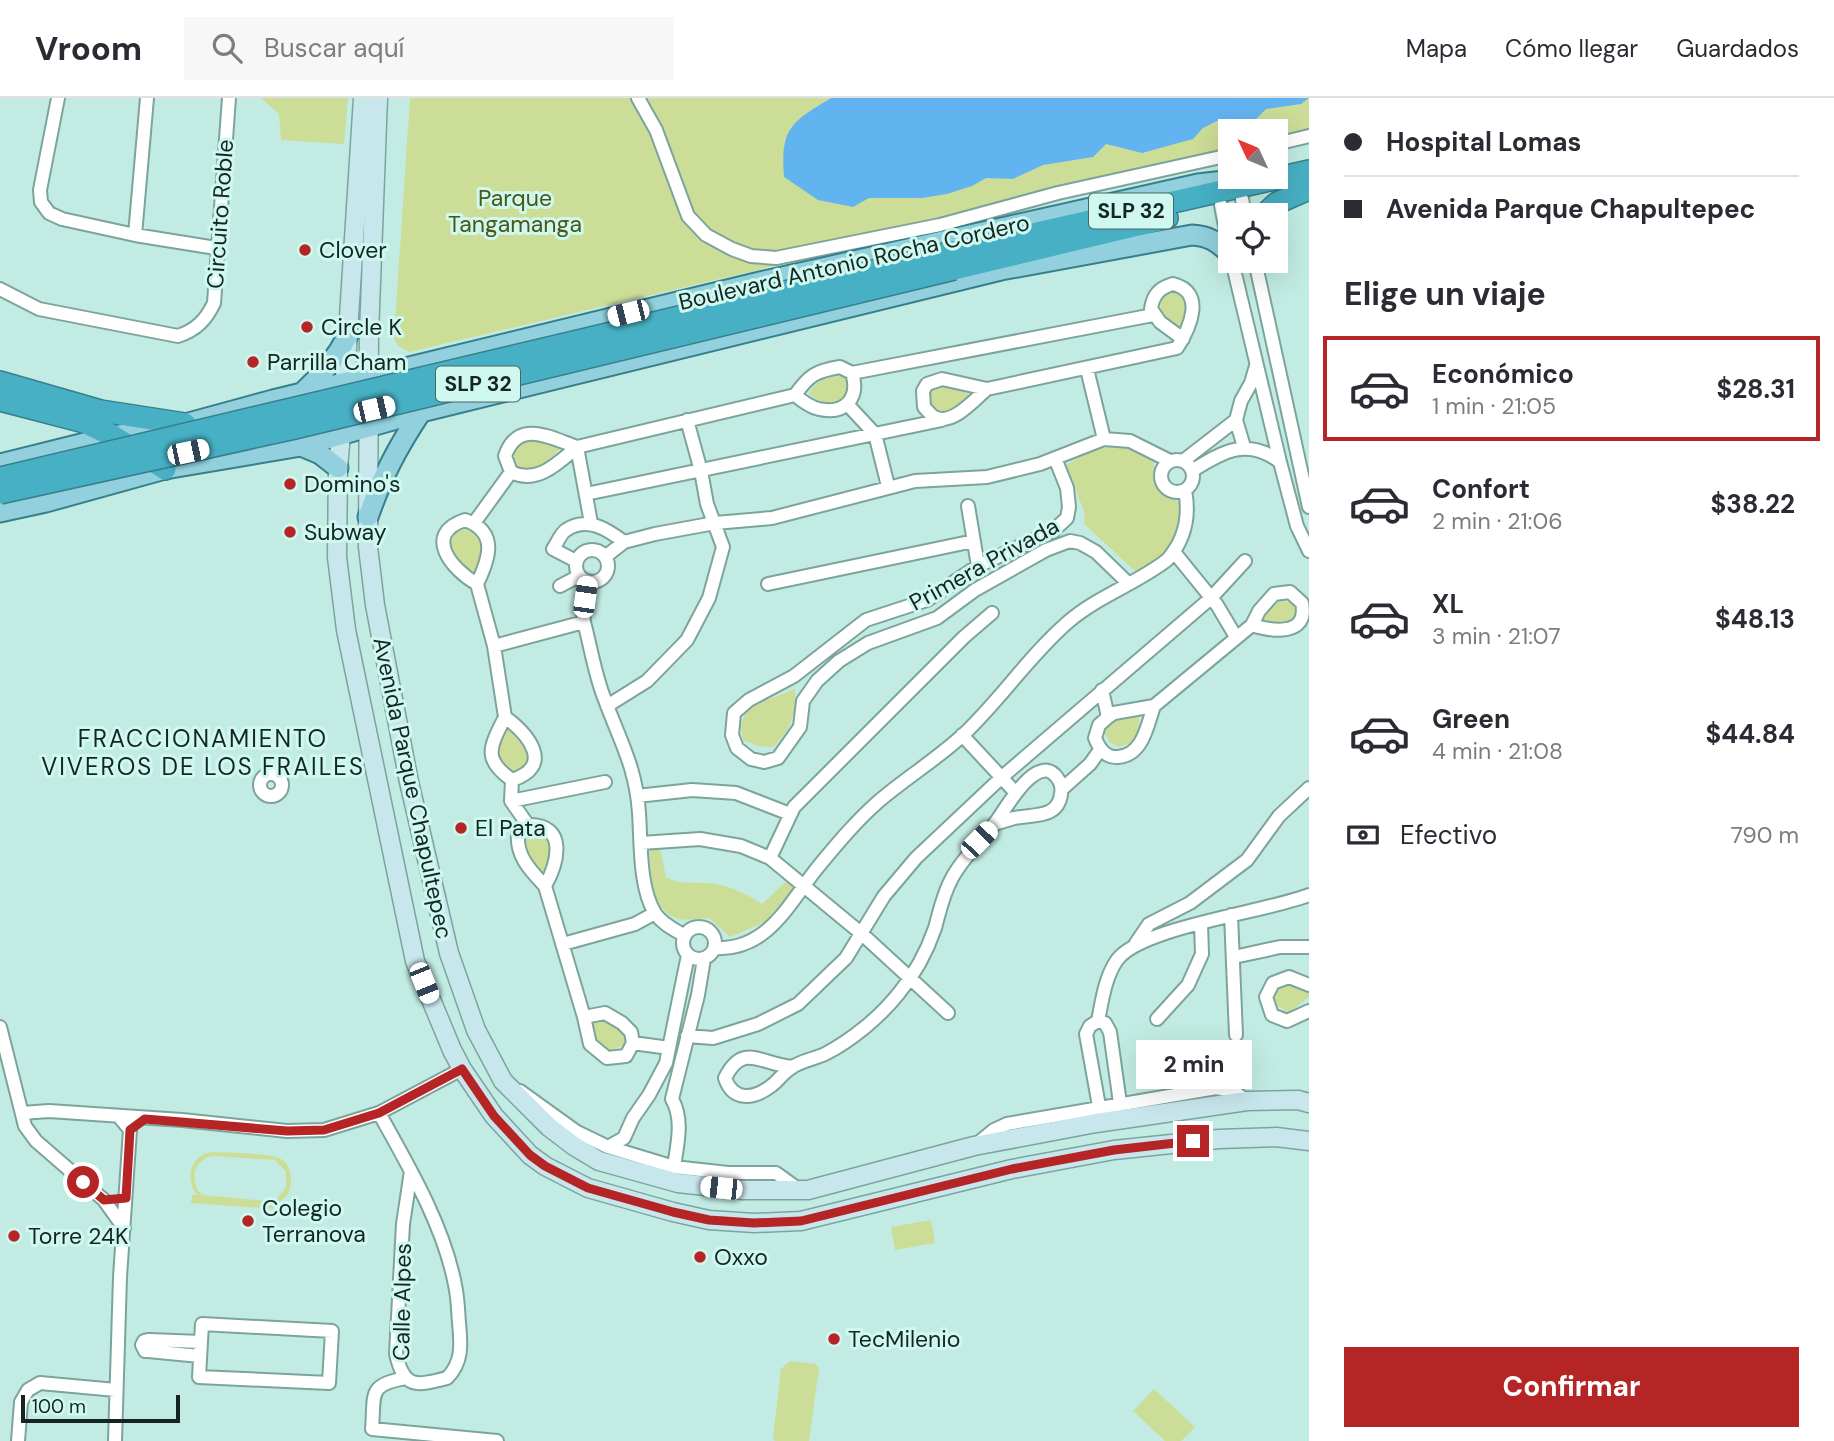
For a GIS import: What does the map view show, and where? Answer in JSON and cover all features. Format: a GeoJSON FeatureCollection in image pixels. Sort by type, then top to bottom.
{"type":"FeatureCollection","features":[{"type":"Feature","properties":{"kind":"highway","name":"SLP 32"},"geometry":{"type":"LineString","coordinates":[[1252,203],[1308,179]]}},
{"type":"Feature","properties":{"kind":"highway","name":"SLP 32"},"geometry":{"type":"LineString","coordinates":[[0,478],[1308,179]]}},
{"type":"Feature","properties":{"kind":"highway"},"geometry":{"type":"LineString","coordinates":[[1277,203],[1308,179]]}},
{"type":"Feature","properties":{"kind":"highway","name":"SLP 32"},"geometry":{"type":"LineString","coordinates":[[0,493],[308,425],[954,261],[1062,243],[1218,206]]}},
{"type":"Feature","properties":{"kind":"highway"},"geometry":{"type":"LineString","coordinates":[[1001,270],[1062,243]]}},
{"type":"Feature","properties":{"kind":"highway"},"geometry":{"type":"LineString","coordinates":[[0,382],[101,411],[185,424]]}},
{"type":"Feature","properties":{"kind":"highway"},"geometry":{"type":"LineString","coordinates":[[0,400],[84,422],[113,436],[165,469]]}},
{"type":"Feature","properties":{"kind":"main road","name":"Avenida Parque Chapultepec"},"geometry":{"type":"LineString","coordinates":[[363,98],[338,468],[338,563],[346,630],[415,961],[452,1050],[494,1116],[530,1155],[545,1166],[588,1188],[709,1220],[754,1223],[801,1221],[1012,1169],[1114,1150],[1219,1139],[1276,1137],[1309,1141]]}},
{"type":"Feature","properties":{"kind":"main road","name":"Avenida Parque Chapultepec"},"geometry":{"type":"LineString","coordinates":[[378,98],[369,334],[368,547],[375,605],[389,687],[449,953],[476,1031],[503,1081],[549,1127],[599,1161],[678,1184],[743,1190],[801,1191],[828,1186],[974,1146],[1096,1123],[1247,1101],[1298,1100],[1309,1103]]}},
{"type":"Feature","properties":{"kind":"main road"},"geometry":{"type":"LineString","coordinates":[[1288,176],[1308,179]]}},
{"type":"Feature","properties":{"kind":"main road","name":"Boulevard Antonio Rocha Cordero"},"geometry":{"type":"LineString","coordinates":[[0,464],[113,436],[185,424],[369,376],[760,282],[1198,184],[1218,182]]}},
{"type":"Feature","properties":{"kind":"main road","name":"Boulevard Antonio Rocha Cordero"},"geometry":{"type":"LineString","coordinates":[[0,512],[165,469],[292,447],[421,412],[1001,270],[1192,235],[1212,239],[1218,244]]}},
{"type":"Feature","properties":{"kind":"main road"},"geometry":{"type":"LineString","coordinates":[[303,393],[338,355],[348,335]]}},
{"type":"Feature","properties":{"kind":"main road"},"geometry":{"type":"LineString","coordinates":[[368,517],[394,453],[421,412],[413,407],[405,390],[405,379],[419,364]]}},
{"type":"Feature","properties":{"kind":"main road"},"geometry":{"type":"LineString","coordinates":[[273,400],[311,398],[324,408],[326,415],[322,425],[292,447]]}},
{"type":"Feature","properties":{"kind":"main road"},"geometry":{"type":"LineString","coordinates":[[292,447],[320,454],[338,468]]}},
{"type":"Feature","properties":{"kind":"main road"},"geometry":{"type":"LineString","coordinates":[[357,691],[389,687]]}},
{"type":"Feature","properties":{"kind":"main road"},"geometry":{"type":"LineString","coordinates":[[415,961],[430,979],[458,1038],[461,1041],[469,1041],[476,1031]]}},
{"type":"Feature","properties":{"kind":"main road"},"geometry":{"type":"LineString","coordinates":[[709,1220],[742,1213],[786,1212],[796,1206],[801,1191]]}},
{"type":"Feature","properties":{"kind":"street"},"geometry":{"type":"LineString","coordinates":[[58,98],[40,190],[41,202],[49,213],[62,219],[135,235],[216,248]]}},
{"type":"Feature","properties":{"kind":"street"},"geometry":{"type":"LineString","coordinates":[[135,235],[147,98]]}},
{"type":"Feature","properties":{"kind":"street","name":"Circuito Roble"},"geometry":{"type":"LineString","coordinates":[[0,289],[39,309],[178,335],[189,332],[206,319],[214,303],[229,98]]}},
{"type":"Feature","properties":{"kind":"street"},"geometry":{"type":"LineString","coordinates":[[638,98],[656,130],[688,216],[706,235],[751,257],[776,258],[940,225],[1058,193],[1218,158]]}},
{"type":"Feature","properties":{"kind":"street"},"geometry":{"type":"LineString","coordinates":[[1288,141],[1309,136]]}},
{"type":"Feature","properties":{"kind":"street"},"geometry":{"type":"LineString","coordinates":[[1235,273],[1280,462],[1297,526],[1309,551]]}},
{"type":"Feature","properties":{"kind":"street"},"geometry":{"type":"LineString","coordinates":[[1258,273],[1308,504]]}},
{"type":"Feature","properties":{"kind":"street"},"geometry":{"type":"LineString","coordinates":[[943,419],[935,418],[924,407],[923,391],[927,384],[942,379],[987,389],[1178,348],[1184,339],[1194,313],[1192,300],[1184,288],[1173,284],[1158,291],[1152,303],[1153,315],[1184,339]]}},
{"type":"Feature","properties":{"kind":"street"},"geometry":{"type":"LineString","coordinates":[[1243,302],[1263,298]]}},
{"type":"Feature","properties":{"kind":"street"},"geometry":{"type":"LineString","coordinates":[[577,447],[541,433],[523,434],[509,444],[505,456],[512,472],[520,477],[535,476],[554,466],[577,447],[794,395],[816,372],[839,367],[852,373],[1153,315]]}},
{"type":"Feature","properties":{"kind":"street"},"geometry":{"type":"LineString","coordinates":[[1244,447],[1236,420],[1256,365]]}},
{"type":"Feature","properties":{"kind":"street"},"geometry":{"type":"LineString","coordinates":[[1087,369],[1104,439]]}},
{"type":"Feature","properties":{"kind":"street"},"geometry":{"type":"LineString","coordinates":[[794,395],[817,409],[834,411],[853,398],[856,384],[852,373]]}},
{"type":"Feature","properties":{"kind":"street"},"geometry":{"type":"LineString","coordinates":[[586,494],[943,419],[955,415],[987,389]]}},
{"type":"Feature","properties":{"kind":"street"},"geometry":{"type":"LineString","coordinates":[[847,404],[875,434],[888,486]]}},
{"type":"Feature","properties":{"kind":"street"},"geometry":{"type":"LineString","coordinates":[[607,706],[647,681],[687,640],[709,598],[723,547],[707,505],[687,420]]}},
{"type":"Feature","properties":{"kind":"street"},"geometry":{"type":"LineString","coordinates":[[1192,471],[1192,482],[1185,490],[1175,492],[1162,483],[1161,473],[1166,464],[1177,461],[1206,443],[1236,420]]}},
{"type":"Feature","properties":{"kind":"street"},"geometry":{"type":"LineString","coordinates":[[605,557],[624,542],[715,523],[772,518],[915,481],[987,477],[1055,458],[1104,439],[1130,441],[1177,461],[1192,471]]}},
{"type":"Feature","properties":{"kind":"street"},"geometry":{"type":"LineString","coordinates":[[1206,443],[1213,457]]}},
{"type":"Feature","properties":{"kind":"street"},"geometry":{"type":"LineString","coordinates":[[577,447],[591,523]]}},
{"type":"Feature","properties":{"kind":"street"},"geometry":{"type":"LineString","coordinates":[[1192,471],[1213,457],[1244,447],[1262,451],[1280,462]]}},
{"type":"Feature","properties":{"kind":"street","name":"Primera Privada"},"geometry":{"type":"LineString","coordinates":[[1055,458],[1067,488],[1069,507],[1067,518],[1054,530],[978,566],[927,600],[866,620],[794,676],[749,700],[734,713],[732,735],[737,748],[751,759],[764,762],[778,758],[800,727],[803,701],[817,681],[839,661],[868,643],[937,618],[975,590],[1046,550],[1070,541],[1080,543],[1096,552],[1129,584]]}},
{"type":"Feature","properties":{"kind":"street"},"geometry":{"type":"LineString","coordinates":[[474,523],[512,472]]}},
{"type":"Feature","properties":{"kind":"street"},"geometry":{"type":"LineString","coordinates":[[674,1167],[679,1126],[678,1111],[673,1100],[704,959],[715,948],[731,949],[758,938],[781,918],[848,831],[878,801],[962,735],[1000,696],[1030,659],[1069,621],[1101,598],[1161,565],[1174,552],[1186,526],[1188,506],[1185,490]]}},
{"type":"Feature","properties":{"kind":"street"},"geometry":{"type":"LineString","coordinates":[[968,506],[978,566]]}},
{"type":"Feature","properties":{"kind":"street"},"geometry":{"type":"LineString","coordinates":[[477,584],[486,566],[489,549],[486,534],[474,523],[465,520],[456,523],[447,531],[443,545],[446,558],[477,584],[494,646],[505,717],[493,743],[491,756],[497,769],[512,780]]}},
{"type":"Feature","properties":{"kind":"street"},"geometry":{"type":"LineString","coordinates":[[624,542],[611,531],[591,523],[566,530],[553,549],[576,561],[583,579],[584,622],[607,706],[634,771],[648,895],[655,913],[685,936]]}},
{"type":"Feature","properties":{"kind":"street"},"geometry":{"type":"LineString","coordinates":[[768,584],[974,541]]}},
{"type":"Feature","properties":{"kind":"street"},"geometry":{"type":"LineString","coordinates":[[560,586],[583,579],[597,582],[605,576],[608,566],[605,557],[592,550],[583,553],[576,561]]}},
{"type":"Feature","properties":{"kind":"street"},"geometry":{"type":"LineString","coordinates":[[1174,552],[1211,598],[1236,637]]}},
{"type":"Feature","properties":{"kind":"street"},"geometry":{"type":"LineString","coordinates":[[687,1036],[713,1038],[758,1024],[798,1004],[846,958],[884,896],[916,858],[1002,777],[1211,598],[1245,561]]}},
{"type":"Feature","properties":{"kind":"street"},"geometry":{"type":"LineString","coordinates":[[770,858],[794,807],[964,637],[992,613]]}},
{"type":"Feature","properties":{"kind":"street"},"geometry":{"type":"LineString","coordinates":[[494,646],[584,622]]}},
{"type":"Feature","properties":{"kind":"street"},"geometry":{"type":"LineString","coordinates":[[1154,706],[1114,713],[1099,724],[1095,738],[1100,750],[1112,758],[1126,756],[1139,746],[1154,706],[1252,625]]}},
{"type":"Feature","properties":{"kind":"street"},"geometry":{"type":"LineString","coordinates":[[1102,690],[1108,717]]}},
{"type":"Feature","properties":{"kind":"street"},"geometry":{"type":"LineString","coordinates":[[505,717],[517,726],[535,751],[534,764],[525,776],[512,780]]}},
{"type":"Feature","properties":{"kind":"street"},"geometry":{"type":"LineString","coordinates":[[962,735],[1015,792]]}},
{"type":"Feature","properties":{"kind":"street"},"geometry":{"type":"LineString","coordinates":[[1062,789],[1090,764],[1100,750]]}},
{"type":"Feature","properties":{"kind":"street"},"geometry":{"type":"LineString","coordinates":[[792,1067],[774,1065],[753,1057],[741,1058],[732,1064],[725,1078],[728,1088],[739,1096],[754,1096],[771,1087],[792,1067],[825,1054],[851,1038],[899,993],[910,978],[926,948],[941,899],[953,875],[994,824],[1015,792],[1040,772],[1050,772],[1058,778],[1062,789],[1060,799],[1050,813],[994,824]]}},
{"type":"Feature","properties":{"kind":"street"},"geometry":{"type":"LineString","coordinates":[[512,780],[511,801],[528,825]]}},
{"type":"Feature","properties":{"kind":"street"},"geometry":{"type":"LineString","coordinates":[[511,801],[605,782]]}},
{"type":"Feature","properties":{"kind":"street"},"geometry":{"type":"LineString","coordinates":[[1099,1106],[1086,1039],[1090,1026],[1098,1021],[1112,967],[1119,957],[1136,943],[1149,924],[1190,903],[1247,860],[1279,816],[1309,788]]}},
{"type":"Feature","properties":{"kind":"street"},"geometry":{"type":"LineString","coordinates":[[637,796],[692,789],[736,793],[790,814]]}},
{"type":"Feature","properties":{"kind":"street"},"geometry":{"type":"LineString","coordinates":[[545,886],[554,870],[556,841],[538,824],[528,825],[517,834],[517,847],[532,872],[545,886],[590,1044],[607,1058],[626,1056],[633,1043],[631,1032],[622,1023],[605,1013],[584,1017]]}},
{"type":"Feature","properties":{"kind":"street"},"geometry":{"type":"LineString","coordinates":[[641,843],[700,839],[741,846],[770,858],[862,934],[948,1013]]}},
{"type":"Feature","properties":{"kind":"street"},"geometry":{"type":"LineString","coordinates":[[1136,943],[1309,895]]}},
{"type":"Feature","properties":{"kind":"street"},"geometry":{"type":"LineString","coordinates":[[563,944],[635,924],[655,913]]}},
{"type":"Feature","properties":{"kind":"street"},"geometry":{"type":"LineString","coordinates":[[1231,915],[1236,1035]]}},
{"type":"Feature","properties":{"kind":"street"},"geometry":{"type":"LineString","coordinates":[[1157,1019],[1188,985],[1202,954],[1201,924]]}},
{"type":"Feature","properties":{"kind":"street"},"geometry":{"type":"LineString","coordinates":[[704,959],[688,955],[683,946],[685,936],[695,927],[709,929],[713,934],[715,948]]}},
{"type":"Feature","properties":{"kind":"street"},"geometry":{"type":"LineString","coordinates":[[1234,957],[1280,947],[1309,947]]}},
{"type":"Feature","properties":{"kind":"street"},"geometry":{"type":"LineString","coordinates":[[608,1147],[624,1138],[666,1063],[688,955]]}},
{"type":"Feature","properties":{"kind":"street"},"geometry":{"type":"LineString","coordinates":[[1309,985],[1289,977],[1273,983],[1266,997],[1272,1015],[1287,1021],[1309,1011]]}},
{"type":"Feature","properties":{"kind":"street"},"geometry":{"type":"LineString","coordinates":[[681,990],[698,995]]}},
{"type":"Feature","properties":{"kind":"street"},"geometry":{"type":"LineString","coordinates":[[1098,1021],[1110,1028],[1120,1103]]}},
{"type":"Feature","properties":{"kind":"street"},"geometry":{"type":"LineString","coordinates":[[0,1027],[25,1126],[41,1145],[104,1200],[124,1228]]}},
{"type":"Feature","properties":{"kind":"street"},"geometry":{"type":"LineString","coordinates":[[633,1043],[669,1048]]}},
{"type":"Feature","properties":{"kind":"street"},"geometry":{"type":"LineString","coordinates":[[666,1063],[680,1066]]}},
{"type":"Feature","properties":{"kind":"street"},"geometry":{"type":"LineString","coordinates":[[22,1112],[49,1111],[287,1131],[324,1130],[379,1113],[462,1069]]}},
{"type":"Feature","properties":{"kind":"street"},"geometry":{"type":"LineString","coordinates":[[503,1081],[530,1097],[577,1132],[608,1147],[674,1167],[728,1173],[776,1173],[801,1191]]}},
{"type":"Feature","properties":{"kind":"street"},"geometry":{"type":"LineString","coordinates":[[974,1146],[994,1130],[1007,1124],[1099,1106],[1216,1088],[1233,1091],[1247,1101]]}},
{"type":"Feature","properties":{"kind":"street"},"geometry":{"type":"LineString","coordinates":[[41,1145],[35,1129],[37,1121],[49,1111]]}},
{"type":"Feature","properties":{"kind":"street","name":"Calle Alpes"},"geometry":{"type":"LineString","coordinates":[[379,1113],[411,1171],[438,1230],[456,1288],[461,1348],[459,1361],[447,1378],[424,1384],[414,1383],[406,1378],[400,1371],[396,1354],[403,1224],[411,1171]]}},
{"type":"Feature","properties":{"kind":"street"},"geometry":{"type":"LineString","coordinates":[[114,1441],[130,1130],[120,1118]]}},
{"type":"Feature","properties":{"kind":"street"},"geometry":{"type":"LineString","coordinates":[[130,1130],[145,1119]]}},
{"type":"Feature","properties":{"kind":"street"},"geometry":{"type":"LineString","coordinates":[[104,1200],[126,1198]]}},
{"type":"Feature","properties":{"kind":"street"},"geometry":{"type":"LineString","coordinates":[[202,1324],[332,1331],[329,1383],[199,1377],[200,1356],[202,1324]]}},
{"type":"Feature","properties":{"kind":"street"},"geometry":{"type":"LineString","coordinates":[[118,1337],[147,1346],[200,1356]]}},
{"type":"Feature","properties":{"kind":"street"},"geometry":{"type":"LineString","coordinates":[[118,1351],[201,1342]]}},
{"type":"Feature","properties":{"kind":"street"},"geometry":{"type":"LineString","coordinates":[[406,1378],[379,1385],[375,1393],[372,1429],[497,1441]]}},
{"type":"Feature","properties":{"kind":"street"},"geometry":{"type":"LineString","coordinates":[[18,1441],[21,1402],[28,1390],[40,1383],[116,1390]]}},
{"type":"Feature","properties":{"kind":"green space"},"geometry":{"type":"Polygon","coordinates":[[[261,98],[348,98],[344,144],[281,140],[279,114],[261,98]]]}},
{"type":"Feature","properties":{"kind":"green space","name":"Parque Tangamanga"},"geometry":{"type":"Polygon","coordinates":[[[410,98],[1309,98],[1309,141],[1288,146],[1288,119],[1218,119],[1218,162],[409,352],[398,346],[394,338],[410,98]]]}},
{"type":"Feature","properties":{"kind":"green space"},"geometry":{"type":"Polygon","coordinates":[[[1173,292],[1180,295],[1186,303],[1183,332],[1159,314],[1162,299],[1173,292]]]}},
{"type":"Feature","properties":{"kind":"green space"},"geometry":{"type":"Polygon","coordinates":[[[840,376],[848,379],[851,395],[832,407],[809,395],[821,381],[840,376]]]}},
{"type":"Feature","properties":{"kind":"green space"},"geometry":{"type":"Polygon","coordinates":[[[945,386],[972,395],[952,413],[931,408],[928,396],[932,388],[945,386]]]}},
{"type":"Feature","properties":{"kind":"green space"},"geometry":{"type":"Polygon","coordinates":[[[537,439],[550,442],[560,449],[533,469],[514,464],[516,449],[527,441],[537,439]]]}},
{"type":"Feature","properties":{"kind":"green space"},"geometry":{"type":"Polygon","coordinates":[[[1112,446],[1134,449],[1153,459],[1158,488],[1182,508],[1173,538],[1165,552],[1152,563],[1135,571],[1084,524],[1085,514],[1066,465],[1087,453],[1112,446]]]}},
{"type":"Feature","properties":{"kind":"green space"},"geometry":{"type":"Polygon","coordinates":[[[458,530],[476,534],[487,548],[475,581],[466,576],[448,545],[451,534],[458,530]]]}},
{"type":"Feature","properties":{"kind":"green space"},"geometry":{"type":"Polygon","coordinates":[[[1284,601],[1296,605],[1299,615],[1281,624],[1260,623],[1269,608],[1284,601]]]}},
{"type":"Feature","properties":{"kind":"green space"},"geometry":{"type":"Polygon","coordinates":[[[795,689],[792,721],[773,747],[758,746],[743,740],[741,726],[747,708],[795,689]]]}},
{"type":"Feature","properties":{"kind":"green space"},"geometry":{"type":"Polygon","coordinates":[[[1124,713],[1139,716],[1139,732],[1131,743],[1119,747],[1109,742],[1103,729],[1111,717],[1124,713]]]}},
{"type":"Feature","properties":{"kind":"green space"},"geometry":{"type":"Polygon","coordinates":[[[506,719],[526,739],[532,764],[512,777],[499,770],[495,745],[506,719]]]}},
{"type":"Feature","properties":{"kind":"green space"},"geometry":{"type":"Polygon","coordinates":[[[532,830],[546,834],[553,841],[545,876],[525,853],[524,834],[532,830]]]}},
{"type":"Feature","properties":{"kind":"green space"},"geometry":{"type":"Polygon","coordinates":[[[659,844],[666,877],[678,881],[722,885],[762,904],[791,877],[798,884],[765,922],[730,937],[709,918],[680,919],[662,908],[654,889],[649,846],[659,844]]]}},
{"type":"Feature","properties":{"kind":"green space"},"geometry":{"type":"Polygon","coordinates":[[[1284,983],[1309,994],[1309,997],[1288,1013],[1277,1005],[1271,992],[1284,983]]]}},
{"type":"Feature","properties":{"kind":"green space"},"geometry":{"type":"Polygon","coordinates":[[[590,1020],[605,1022],[618,1028],[626,1035],[624,1045],[609,1051],[594,1039],[590,1020]]]}},
{"type":"Feature","properties":{"kind":"green space"},"geometry":{"type":"Polygon","coordinates":[[[205,1154],[248,1154],[281,1159],[291,1177],[289,1191],[284,1199],[275,1205],[275,1209],[191,1203],[192,1195],[197,1195],[191,1181],[192,1168],[199,1157],[205,1154]],[[212,1156],[197,1167],[195,1184],[202,1195],[276,1200],[286,1187],[286,1172],[275,1160],[212,1156]]]}},
{"type":"Feature","properties":{"kind":"green space"},"geometry":{"type":"Polygon","coordinates":[[[931,1220],[935,1243],[895,1250],[891,1227],[931,1220]]]}},
{"type":"Feature","properties":{"kind":"green space"},"geometry":{"type":"Polygon","coordinates":[[[790,1361],[816,1364],[819,1368],[809,1441],[775,1441],[773,1438],[781,1369],[790,1361]]]}},
{"type":"Feature","properties":{"kind":"green space"},"geometry":{"type":"Polygon","coordinates":[[[1154,1389],[1195,1427],[1181,1441],[1165,1441],[1133,1411],[1154,1389]]]}},
{"type":"Feature","properties":{"kind":"water"},"geometry":{"type":"Polygon","coordinates":[[[831,98],[1309,98],[1301,104],[1266,109],[1256,119],[1218,119],[1203,128],[1193,139],[1142,153],[1106,144],[1093,157],[1043,165],[1013,179],[986,178],[947,194],[922,198],[869,198],[853,207],[818,200],[784,177],[783,160],[787,136],[791,128],[807,113],[831,98]]]}},
{"type":"Feature","properties":{"kind":"place","name":"Clover"},"geometry":{"type":"Point","coordinates":[305,250]}},
{"type":"Feature","properties":{"kind":"place","name":"Circle K"},"geometry":{"type":"Point","coordinates":[307,327]}},
{"type":"Feature","properties":{"kind":"place","name":"Parrilla Cham"},"geometry":{"type":"Point","coordinates":[253,362]}},
{"type":"Feature","properties":{"kind":"place","name":"Domino's"},"geometry":{"type":"Point","coordinates":[290,484]}},
{"type":"Feature","properties":{"kind":"place","name":"Subway"},"geometry":{"type":"Point","coordinates":[290,532]}},
{"type":"Feature","properties":{"kind":"place","name":"El Pata"},"geometry":{"type":"Point","coordinates":[461,828]}},
{"type":"Feature","properties":{"kind":"place","name":"Colegio Terranova"},"geometry":{"type":"Point","coordinates":[248,1221]}},
{"type":"Feature","properties":{"kind":"place","name":"Torre 24K"},"geometry":{"type":"Point","coordinates":[14,1236]}},
{"type":"Feature","properties":{"kind":"place","name":"Oxxo"},"geometry":{"type":"Point","coordinates":[700,1257]}},
{"type":"Feature","properties":{"kind":"place","name":"TecMilenio"},"geometry":{"type":"Point","coordinates":[834,1339]}},
{"type":"Feature","properties":{"kind":"district","name":"FRACCIONAMIENTO VIVEROS DE LOS FRAILES"},"geometry":{"type":"Point","coordinates":[203,753]}},
{"type":"Feature","properties":{"kind":"route"},"geometry":{"type":"LineString","coordinates":[[83,1182],[104,1200],[126,1198],[130,1130],[145,1119],[182,1120],[287,1131],[324,1130],[379,1113],[462,1069],[494,1116],[530,1155],[545,1166],[588,1188],[709,1220],[754,1223],[801,1221],[1012,1169],[1114,1150],[1193,1141]]}}]}
